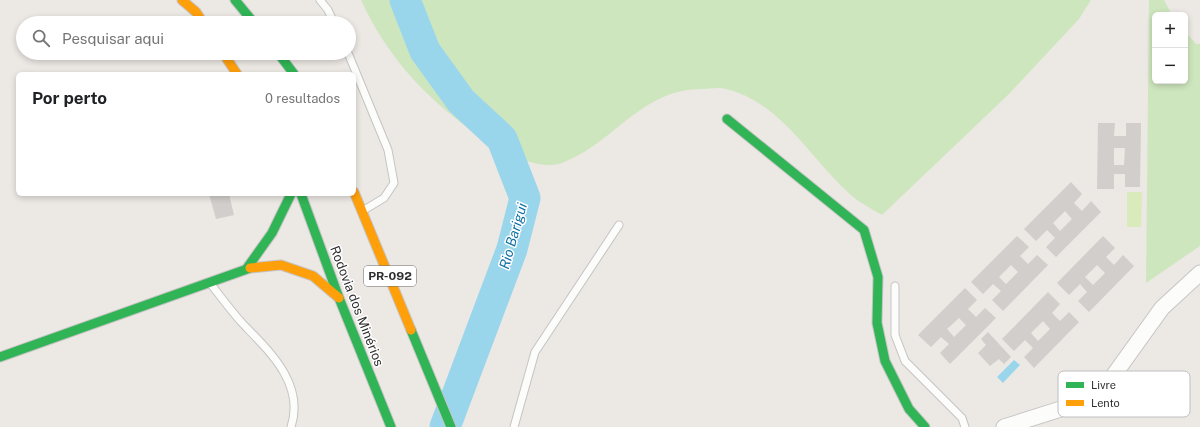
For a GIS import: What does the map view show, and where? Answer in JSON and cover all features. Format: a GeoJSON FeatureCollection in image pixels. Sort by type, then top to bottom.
{"type":"FeatureCollection","features":[{"type":"Feature","properties":{"kind":"main road"},"geometry":{"type":"LineString","coordinates":[[182,0],[199,16]]}},
{"type":"Feature","properties":{"kind":"main road"},"geometry":{"type":"LineString","coordinates":[[235,0],[248,16]]}},
{"type":"Feature","properties":{"kind":"main road"},"geometry":{"type":"LineString","coordinates":[[228,60],[236,72]]}},
{"type":"Feature","properties":{"kind":"main road"},"geometry":{"type":"LineString","coordinates":[[283,60],[292,72]]}},
{"type":"Feature","properties":{"kind":"main road"},"geometry":{"type":"LineString","coordinates":[[727,119],[864,230],[878,277],[877,323],[885,361],[909,409],[925,427]]}},
{"type":"Feature","properties":{"kind":"main road"},"geometry":{"type":"LineString","coordinates":[[247,268],[268,241],[284,213],[290,196]]}},
{"type":"Feature","properties":{"kind":"main road","name":"Rodovia dos Minérios"},"geometry":{"type":"LineString","coordinates":[[302,196],[339,298],[391,427]]}},
{"type":"Feature","properties":{"kind":"main road","name":"PR-092"},"geometry":{"type":"LineString","coordinates":[[356,196],[451,427]]}},
{"type":"Feature","properties":{"kind":"main road"},"geometry":{"type":"LineString","coordinates":[[0,357],[247,268],[281,265],[313,276],[339,298]]}},
{"type":"Feature","properties":{"kind":"street"},"geometry":{"type":"LineString","coordinates":[[1117,371],[1162,308],[1200,274]]}},
{"type":"Feature","properties":{"kind":"street"},"geometry":{"type":"LineString","coordinates":[[1004,427],[1058,411]]}},
{"type":"Feature","properties":{"kind":"lane"},"geometry":{"type":"LineString","coordinates":[[320,0],[331,16]]}},
{"type":"Feature","properties":{"kind":"lane"},"geometry":{"type":"LineString","coordinates":[[351,60],[356,72]]}},
{"type":"Feature","properties":{"kind":"lane"},"geometry":{"type":"LineString","coordinates":[[356,72],[388,150],[394,183],[384,198],[362,211]]}},
{"type":"Feature","properties":{"kind":"lane"},"geometry":{"type":"LineString","coordinates":[[514,427],[535,352],[619,225]]}},
{"type":"Feature","properties":{"kind":"lane"},"geometry":{"type":"LineString","coordinates":[[208,282],[242,323],[273,354],[292,387],[294,418],[291,427]]}},
{"type":"Feature","properties":{"kind":"lane"},"geometry":{"type":"LineString","coordinates":[[895,286],[895,335],[905,361],[962,418],[965,427]]}},
{"type":"Feature","properties":{"kind":"green space"},"geometry":{"type":"Polygon","coordinates":[[[361,0],[1091,0],[1079,19],[1009,94],[882,215],[851,195],[836,181],[794,134],[763,106],[746,96],[723,88],[681,91],[662,98],[629,118],[598,143],[581,154],[562,163],[545,165],[525,160],[504,151],[482,138],[461,123],[426,93],[391,52],[372,22],[361,0]]]}},
{"type":"Feature","properties":{"kind":"green space"},"geometry":{"type":"Polygon","coordinates":[[[1149,0],[1164,0],[1170,12],[1152,12],[1152,84],[1188,84],[1188,35],[1196,44],[1200,44],[1200,246],[1146,283],[1149,0]]]}},
{"type":"Feature","properties":{"kind":"green space"},"geometry":{"type":"Polygon","coordinates":[[[1127,192],[1142,192],[1141,227],[1127,227],[1127,192]]]}},
{"type":"Feature","properties":{"kind":"water"},"geometry":{"type":"Polygon","coordinates":[[[1014,360],[1020,365],[1003,383],[997,377],[1014,360]]]}},
{"type":"Feature","properties":{"kind":"building"},"geometry":{"type":"Polygon","coordinates":[[[1098,123],[1115,123],[1114,136],[1126,136],[1126,123],[1141,123],[1140,187],[1125,187],[1125,174],[1114,174],[1114,189],[1097,189],[1098,123]],[[1114,148],[1114,165],[1124,165],[1125,148],[1114,148]]]}},
{"type":"Feature","properties":{"kind":"building"},"geometry":{"type":"Polygon","coordinates":[[[1071,182],[1082,194],[1074,203],[1082,211],[1091,201],[1101,212],[1056,257],[1046,247],[1055,238],[1047,230],[1036,241],[1024,229],[1071,182]],[[1065,211],[1053,223],[1060,231],[1072,219],[1065,211]]]}},
{"type":"Feature","properties":{"kind":"building"},"geometry":{"type":"Polygon","coordinates":[[[210,196],[229,196],[234,215],[216,219],[210,196]]]}},
{"type":"Feature","properties":{"kind":"building"},"geometry":{"type":"Polygon","coordinates":[[[1017,236],[1029,247],[1020,256],[1028,264],[1037,255],[1048,265],[1003,311],[992,300],[1001,291],[993,284],[983,294],[971,282],[1017,236]],[[1011,265],[999,277],[1006,284],[1018,272],[1011,265]]]}},
{"type":"Feature","properties":{"kind":"building"},"geometry":{"type":"Polygon","coordinates":[[[1103,236],[1115,248],[1106,257],[1114,265],[1123,255],[1134,266],[1089,312],[1078,301],[1087,292],[1080,284],[1069,295],[1057,283],[1103,236]],[[1097,265],[1085,277],[1093,285],[1105,273],[1097,265]]]}},
{"type":"Feature","properties":{"kind":"building"},"geometry":{"type":"Polygon","coordinates":[[[965,288],[977,300],[968,309],[976,317],[985,308],[996,318],[950,364],[940,353],[949,344],[941,337],[931,347],[918,335],[965,288]],[[959,318],[947,329],[954,337],[966,325],[959,318]]]}},
{"type":"Feature","properties":{"kind":"building"},"geometry":{"type":"Polygon","coordinates":[[[1048,292],[1060,304],[1052,313],[1060,321],[1069,312],[1079,322],[1034,368],[1024,357],[1033,348],[1025,340],[1014,351],[1002,339],[1048,292]],[[1043,321],[1031,333],[1038,341],[1050,329],[1043,321]]]}},
{"type":"Feature","properties":{"kind":"building"},"geometry":{"type":"Polygon","coordinates":[[[988,332],[1011,357],[1004,364],[999,359],[990,366],[978,353],[986,345],[981,339],[988,332]]]}},
{"type":"Feature","properties":{"kind":"waterway","name":"Rio Barigui"},"geometry":{"type":"LineString","coordinates":[[405,0],[425,51],[461,101],[502,139],[525,198],[512,249],[445,427]]}},
{"type":"Feature","properties":{"kind":"traffic: fast"},"geometry":{"type":"LineString","coordinates":[[235,0],[248,16]]}},
{"type":"Feature","properties":{"kind":"traffic: fast"},"geometry":{"type":"LineString","coordinates":[[283,60],[292,72]]}},
{"type":"Feature","properties":{"kind":"traffic: fast"},"geometry":{"type":"LineString","coordinates":[[727,119],[864,230],[878,277],[877,323],[885,361],[909,409],[925,427]]}},
{"type":"Feature","properties":{"kind":"traffic: fast"},"geometry":{"type":"LineString","coordinates":[[247,268],[272,233],[290,196]]}},
{"type":"Feature","properties":{"kind":"traffic: fast"},"geometry":{"type":"LineString","coordinates":[[302,196],[339,298],[391,427]]}},
{"type":"Feature","properties":{"kind":"traffic: fast"},"geometry":{"type":"LineString","coordinates":[[0,357],[250,268]]}},
{"type":"Feature","properties":{"kind":"traffic: fast"},"geometry":{"type":"LineString","coordinates":[[411,330],[451,427]]}},
{"type":"Feature","properties":{"kind":"traffic: slow"},"geometry":{"type":"LineString","coordinates":[[182,0],[199,16]]}},
{"type":"Feature","properties":{"kind":"traffic: slow"},"geometry":{"type":"LineString","coordinates":[[228,60],[236,72]]}},
{"type":"Feature","properties":{"kind":"traffic: slow"},"geometry":{"type":"LineString","coordinates":[[356,196],[411,330]]}},
{"type":"Feature","properties":{"kind":"traffic: slow"},"geometry":{"type":"LineString","coordinates":[[250,268],[281,265],[313,276],[339,298]]}}]}
